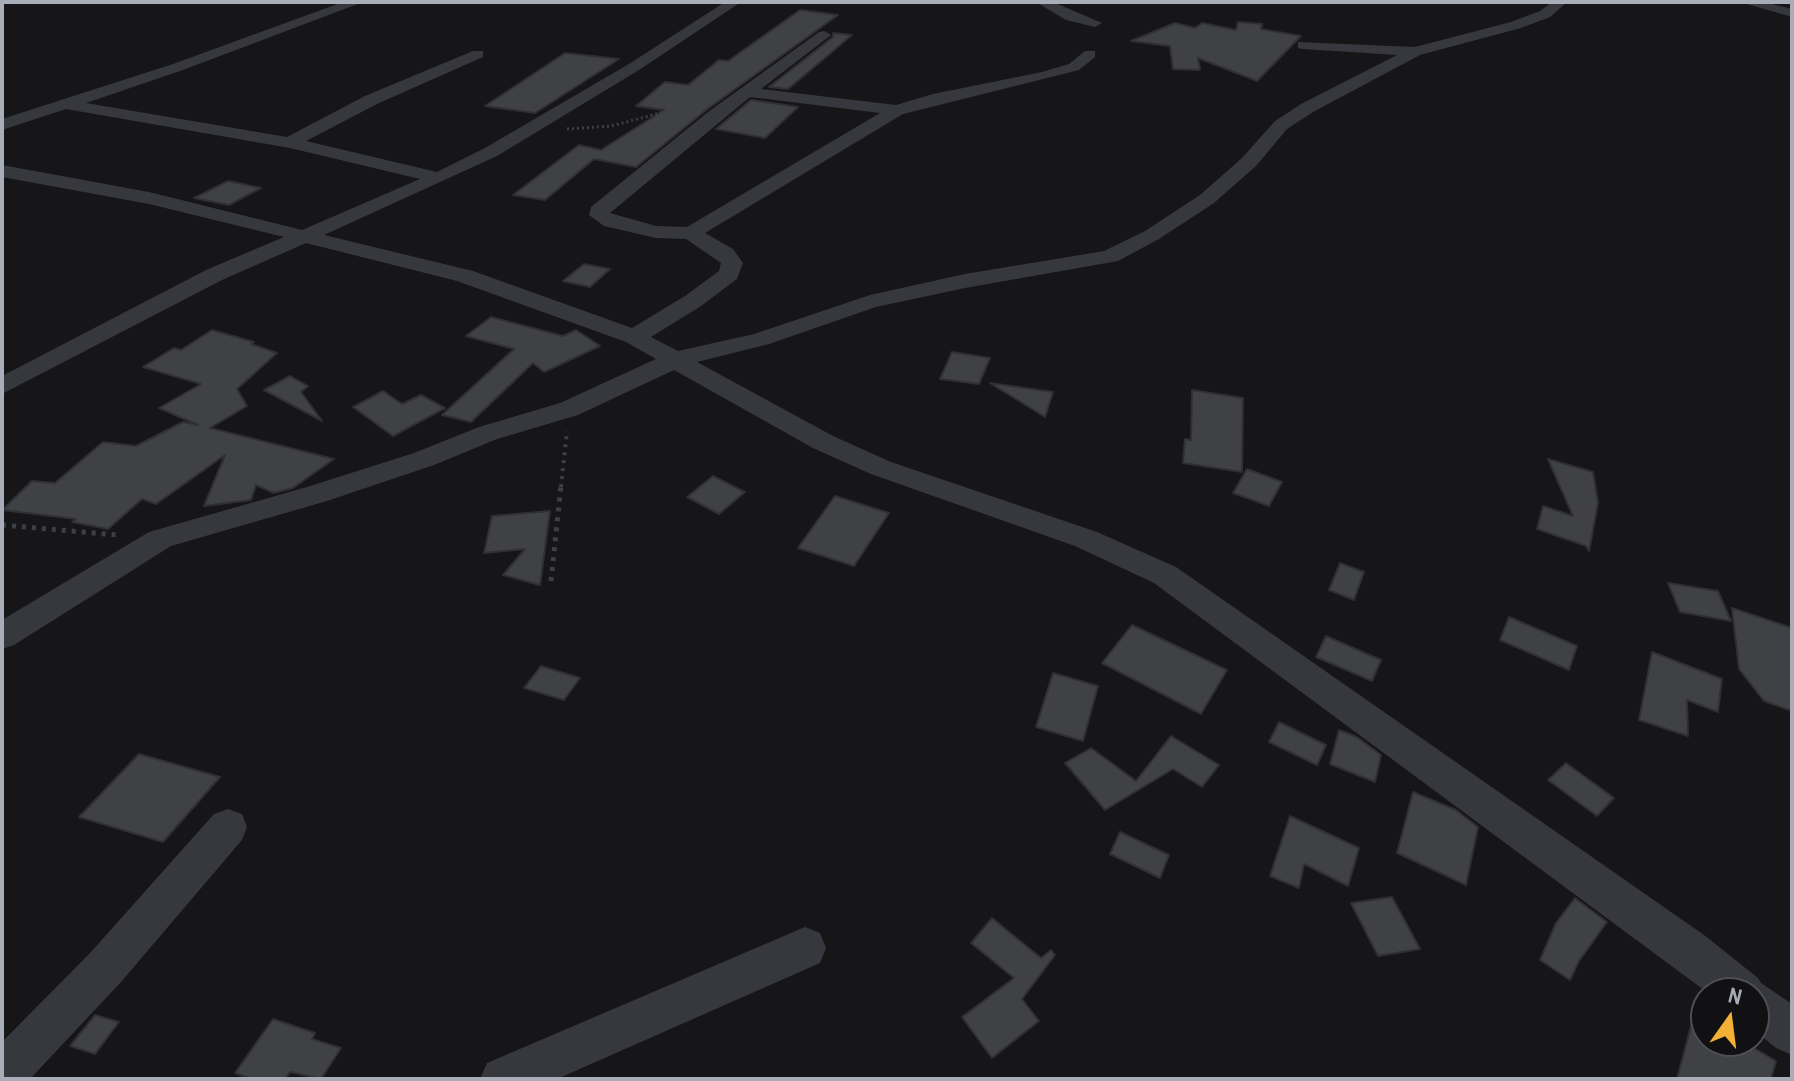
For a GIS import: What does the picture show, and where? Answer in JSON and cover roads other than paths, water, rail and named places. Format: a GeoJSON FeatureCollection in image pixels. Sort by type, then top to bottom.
{"type":"FeatureCollection","features":[{"type":"Feature","properties":{"kind":"street"},"geometry":{"type":"LineString","coordinates":[[2,125],[193,62],[356,2]]}},
{"type":"Feature","properties":{"kind":"street"},"geometry":{"type":"LineString","coordinates":[[2,386],[48,359],[214,275],[439,178],[534,127],[734,2]]}},
{"type":"Feature","properties":{"kind":"street"},"geometry":{"type":"LineString","coordinates":[[1043,2],[1071,17],[1095,23]]}},
{"type":"Feature","properties":{"kind":"street"},"geometry":{"type":"LineString","coordinates":[[2,636],[160,539],[317,494],[424,459],[488,433],[569,409],[677,359],[761,339],[870,302],[965,281],[1110,256],[1152,235],[1207,199],[1249,162],[1281,125],[1294,116],[1415,52],[1516,25],[1545,14],[1560,2]]}},
{"type":"Feature","properties":{"kind":"street"},"geometry":{"type":"LineString","coordinates":[[1747,2],[1792,13]]}},
{"type":"Feature","properties":{"kind":"street"},"geometry":{"type":"LineString","coordinates":[[634,337],[693,301],[729,274],[732,263],[725,254],[691,233],[656,232],[632,227],[599,215],[601,207],[714,116],[824,35]]}},
{"type":"Feature","properties":{"kind":"street"},"geometry":{"type":"LineString","coordinates":[[1303,45],[1415,52]]}},
{"type":"Feature","properties":{"kind":"street"},"geometry":{"type":"LineString","coordinates":[[290,143],[360,106],[478,54]]}},
{"type":"Feature","properties":{"kind":"street"},"geometry":{"type":"LineString","coordinates":[[691,233],[897,110],[933,99],[1045,76],[1074,67],[1090,54]]}},
{"type":"Feature","properties":{"kind":"street"},"geometry":{"type":"LineString","coordinates":[[748,92],[897,110]]}},
{"type":"Feature","properties":{"kind":"street"},"geometry":{"type":"LineString","coordinates":[[63,104],[290,143],[439,178]]}},
{"type":"Feature","properties":{"kind":"street"},"geometry":{"type":"LineString","coordinates":[[2,171],[116,191],[465,276],[634,337],[838,448],[909,478],[1086,539],[1165,575],[1723,977]]}},
{"type":"Feature","properties":{"kind":"street"},"geometry":{"type":"LineString","coordinates":[[2,364],[48,359]]}},
{"type":"Feature","properties":{"kind":"street"},"geometry":{"type":"LineString","coordinates":[[2,1075],[106,967],[228,827]]}},
{"type":"Feature","properties":{"kind":"street"},"geometry":{"type":"LineString","coordinates":[[503,1079],[805,948]]}},
{"type":"Feature","properties":{"kind":"street"},"geometry":{"type":"LineString","coordinates":[[1770,1015],[1792,1032]]}}]}
